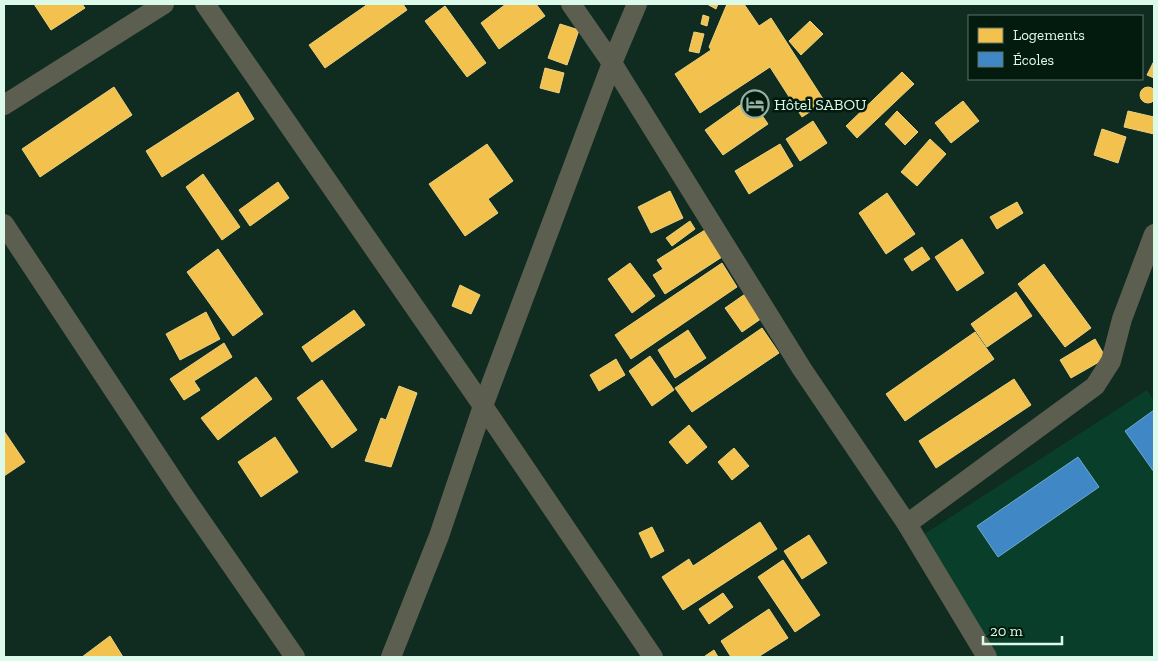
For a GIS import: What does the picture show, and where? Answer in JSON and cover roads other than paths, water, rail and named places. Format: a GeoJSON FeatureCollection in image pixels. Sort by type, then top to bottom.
{"type":"FeatureCollection","features":[{"type":"Feature","properties":{"kind":"street"},"geometry":{"type":"LineString","coordinates":[[4,105],[164,4]]}},
{"type":"Feature","properties":{"kind":"street"},"geometry":{"type":"LineString","coordinates":[[205,4],[653,657]]}},
{"type":"Feature","properties":{"kind":"street"},"geometry":{"type":"LineString","coordinates":[[571,4],[612,63],[802,369],[907,524],[987,657]]}},
{"type":"Feature","properties":{"kind":"street"},"geometry":{"type":"LineString","coordinates":[[391,657],[439,536],[482,406],[612,63],[637,4]]}},
{"type":"Feature","properties":{"kind":"street"},"geometry":{"type":"LineString","coordinates":[[4,224],[178,486],[295,657]]}},
{"type":"Feature","properties":{"kind":"street"},"geometry":{"type":"LineString","coordinates":[[907,524],[1095,386],[1112,361],[1122,319],[1154,234]]}},
{"type":"Feature","properties":{"kind":"place","name":"Hôtel SABOU"},"geometry":{"type":"Point","coordinates":[755,104]}}]}
